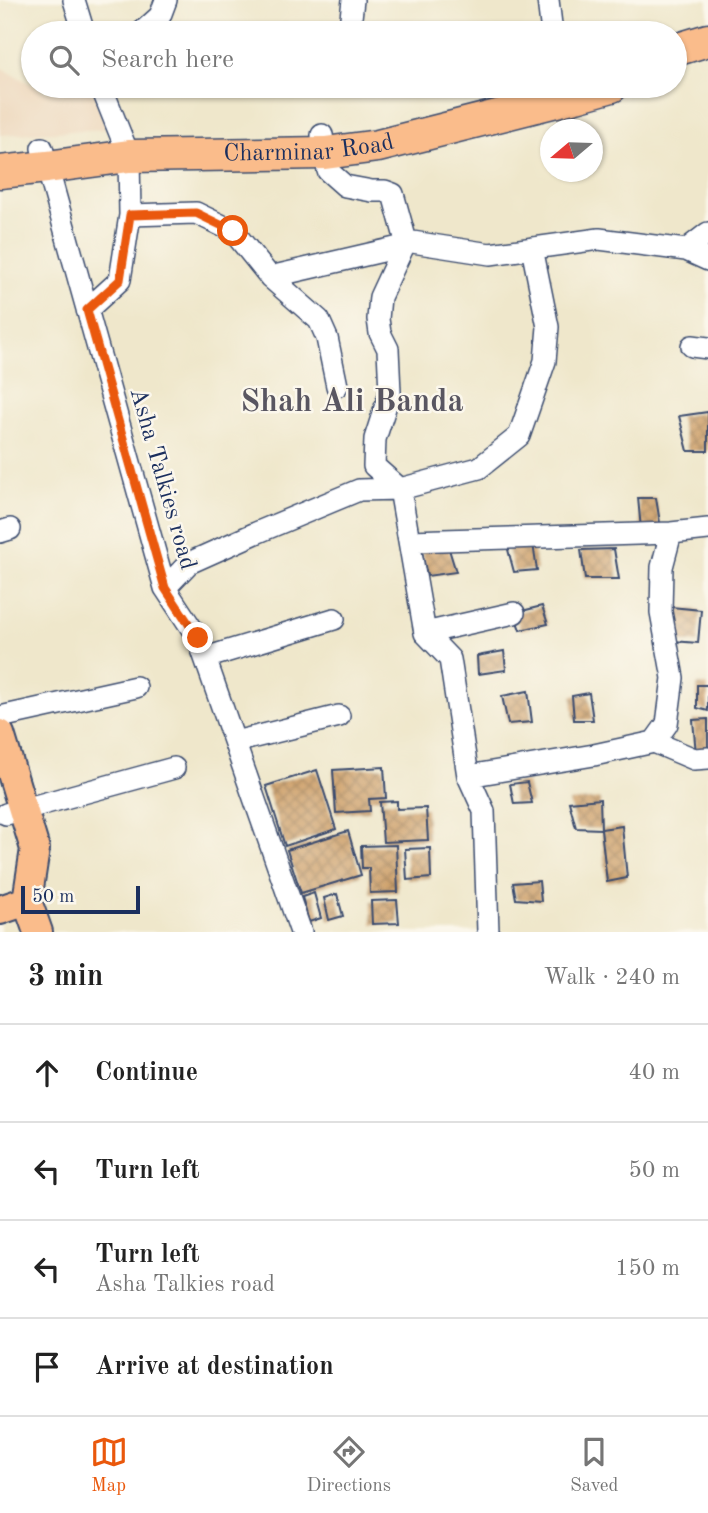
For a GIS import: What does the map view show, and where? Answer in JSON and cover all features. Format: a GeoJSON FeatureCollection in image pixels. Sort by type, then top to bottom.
{"type":"FeatureCollection","features":[{"type":"Feature","properties":{"kind":"highway"},"geometry":{"type":"LineString","coordinates":[[687,46],[708,40]]}},
{"type":"Feature","properties":{"kind":"highway"},"geometry":{"type":"LineString","coordinates":[[687,63],[708,57]]}},
{"type":"Feature","properties":{"kind":"highway","name":"Charminar Road"},"geometry":{"type":"LineString","coordinates":[[0,172],[44,158],[126,148],[324,144],[378,146],[537,98]]}},
{"type":"Feature","properties":{"kind":"highway","name":"Charminar Road"},"geometry":{"type":"LineString","coordinates":[[0,152],[44,158]]}},
{"type":"Feature","properties":{"kind":"main road"},"geometry":{"type":"LineString","coordinates":[[0,734],[19,855],[32,867],[27,901],[33,931]]}},
{"type":"Feature","properties":{"kind":"main road"},"geometry":{"type":"LineString","coordinates":[[0,910],[27,901]]}},
{"type":"Feature","properties":{"kind":"street"},"geometry":{"type":"LineString","coordinates":[[75,0],[81,21]]}},
{"type":"Feature","properties":{"kind":"street"},"geometry":{"type":"LineString","coordinates":[[154,21],[160,16],[166,0]]}},
{"type":"Feature","properties":{"kind":"street"},"geometry":{"type":"LineString","coordinates":[[548,0],[551,21]]}},
{"type":"Feature","properties":{"kind":"street"},"geometry":{"type":"LineString","coordinates":[[352,21],[358,1]]}},
{"type":"Feature","properties":{"kind":"street"},"geometry":{"type":"LineString","coordinates":[[87,310],[120,280],[130,215],[126,148],[106,98]]}},
{"type":"Feature","properties":{"kind":"street"},"geometry":{"type":"LineString","coordinates":[[324,144],[328,171],[345,186],[393,194],[405,243],[380,297],[378,319],[380,333],[388,349],[390,392],[375,439],[374,466],[400,489],[425,633],[450,659],[468,776],[484,811],[488,932]]}},
{"type":"Feature","properties":{"kind":"street","name":"Asha Talkies road"},"geometry":{"type":"LineString","coordinates":[[44,158],[165,588],[198,638],[301,932]]}},
{"type":"Feature","properties":{"kind":"street"},"geometry":{"type":"LineString","coordinates":[[130,215],[196,213],[233,231],[270,277],[318,320],[327,338],[337,386]]}},
{"type":"Feature","properties":{"kind":"street"},"geometry":{"type":"LineString","coordinates":[[686,250],[708,233]]}},
{"type":"Feature","properties":{"kind":"street"},"geometry":{"type":"LineString","coordinates":[[270,277],[405,243],[491,254],[599,239],[686,250],[708,260]]}},
{"type":"Feature","properties":{"kind":"street"},"geometry":{"type":"LineString","coordinates":[[165,588],[189,563],[327,502],[359,490],[400,489],[479,468],[519,436],[545,361],[548,327],[532,248]]}},
{"type":"Feature","properties":{"kind":"street"},"geometry":{"type":"LineString","coordinates":[[409,541],[671,533],[708,529]]}},
{"type":"Feature","properties":{"kind":"street"},"geometry":{"type":"LineString","coordinates":[[654,742],[667,724],[673,678],[661,612],[662,566],[671,533]]}},
{"type":"Feature","properties":{"kind":"street"},"geometry":{"type":"LineString","coordinates":[[425,633],[514,613]]}},
{"type":"Feature","properties":{"kind":"street"},"geometry":{"type":"LineString","coordinates":[[205,658],[334,619]]}},
{"type":"Feature","properties":{"kind":"street"},"geometry":{"type":"LineString","coordinates":[[0,717],[136,687]]}},
{"type":"Feature","properties":{"kind":"street"},"geometry":{"type":"LineString","coordinates":[[234,742],[339,716]]}},
{"type":"Feature","properties":{"kind":"street"},"geometry":{"type":"LineString","coordinates":[[468,776],[654,742],[695,759],[708,758]]}},
{"type":"Feature","properties":{"kind":"street"},"geometry":{"type":"LineString","coordinates":[[10,805],[174,768]]}},
{"type":"Feature","properties":{"kind":"shaded area"},"geometry":{"type":"Polygon","coordinates":[[[0,67],[21,79],[21,98],[96,98],[106,129],[0,135],[0,67]]]}},
{"type":"Feature","properties":{"kind":"building"},"geometry":{"type":"Polygon","coordinates":[[[708,412],[708,451],[688,451],[679,416],[708,412]]]}},
{"type":"Feature","properties":{"kind":"building"},"geometry":{"type":"Polygon","coordinates":[[[638,498],[656,498],[661,529],[641,529],[638,498]]]}},
{"type":"Feature","properties":{"kind":"building"},"geometry":{"type":"Polygon","coordinates":[[[532,537],[537,570],[514,572],[507,546],[532,537]]]}},
{"type":"Feature","properties":{"kind":"building"},"geometry":{"type":"Polygon","coordinates":[[[448,546],[456,572],[427,576],[421,547],[448,546]]]}},
{"type":"Feature","properties":{"kind":"building"},"geometry":{"type":"Polygon","coordinates":[[[614,549],[619,579],[585,579],[581,550],[614,549]]]}},
{"type":"Feature","properties":{"kind":"building"},"geometry":{"type":"Polygon","coordinates":[[[542,606],[548,624],[520,630],[514,613],[542,606]]]}},
{"type":"Feature","properties":{"kind":"building"},"geometry":{"type":"Polygon","coordinates":[[[671,607],[701,610],[698,643],[673,641],[671,607]]]}},
{"type":"Feature","properties":{"kind":"building"},"geometry":{"type":"Polygon","coordinates":[[[504,651],[506,670],[478,674],[477,656],[504,651]]]}},
{"type":"Feature","properties":{"kind":"building"},"geometry":{"type":"Polygon","coordinates":[[[697,685],[708,685],[708,711],[697,708],[697,685]]]}},
{"type":"Feature","properties":{"kind":"building"},"geometry":{"type":"Polygon","coordinates":[[[528,691],[532,722],[508,724],[502,696],[528,691]]]}},
{"type":"Feature","properties":{"kind":"building"},"geometry":{"type":"Polygon","coordinates":[[[589,693],[593,720],[574,720],[572,696],[589,693]]]}},
{"type":"Feature","properties":{"kind":"building"},"geometry":{"type":"Polygon","coordinates":[[[708,719],[708,753],[696,754],[693,720],[708,719]]]}},
{"type":"Feature","properties":{"kind":"building"},"geometry":{"type":"Polygon","coordinates":[[[384,767],[386,798],[369,799],[370,811],[336,813],[333,770],[384,767]]]}},
{"type":"Feature","properties":{"kind":"building"},"geometry":{"type":"Polygon","coordinates":[[[317,770],[336,829],[285,846],[266,786],[317,770]]]}},
{"type":"Feature","properties":{"kind":"building"},"geometry":{"type":"Polygon","coordinates":[[[527,782],[532,803],[514,804],[510,784],[527,782]]]}},
{"type":"Feature","properties":{"kind":"building"},"geometry":{"type":"Polygon","coordinates":[[[600,799],[601,829],[576,828],[569,802],[600,799]]]}},
{"type":"Feature","properties":{"kind":"building"},"geometry":{"type":"Polygon","coordinates":[[[397,801],[397,809],[426,808],[428,840],[383,842],[380,802],[397,801]]]}},
{"type":"Feature","properties":{"kind":"building"},"geometry":{"type":"Polygon","coordinates":[[[622,826],[627,878],[607,882],[601,829],[622,826]]]}},
{"type":"Feature","properties":{"kind":"building"},"geometry":{"type":"Polygon","coordinates":[[[348,831],[361,875],[301,893],[287,850],[348,831]]]}},
{"type":"Feature","properties":{"kind":"building"},"geometry":{"type":"Polygon","coordinates":[[[396,845],[398,892],[370,893],[369,868],[362,868],[361,846],[396,845]]]}},
{"type":"Feature","properties":{"kind":"building"},"geometry":{"type":"Polygon","coordinates":[[[430,848],[431,878],[407,880],[405,849],[430,848]]]}},
{"type":"Feature","properties":{"kind":"building"},"geometry":{"type":"Polygon","coordinates":[[[539,881],[541,901],[516,899],[513,883],[539,881]]]}},
{"type":"Feature","properties":{"kind":"building"},"geometry":{"type":"Polygon","coordinates":[[[314,893],[321,918],[309,922],[302,897],[314,893]]]}},
{"type":"Feature","properties":{"kind":"building"},"geometry":{"type":"Polygon","coordinates":[[[337,894],[343,916],[329,920],[324,898],[337,894]]]}},
{"type":"Feature","properties":{"kind":"building"},"geometry":{"type":"Polygon","coordinates":[[[397,900],[399,923],[372,924],[371,901],[397,900]]]}},
{"type":"Feature","properties":{"kind":"district","name":"Shah Ali Banda"},"geometry":{"type":"Point","coordinates":[352,403]}},
{"type":"Feature","properties":{"kind":"route"},"geometry":{"type":"LineString","coordinates":[[198,638],[165,588],[87,310],[120,280],[130,215],[196,213],[233,231]]}}]}
